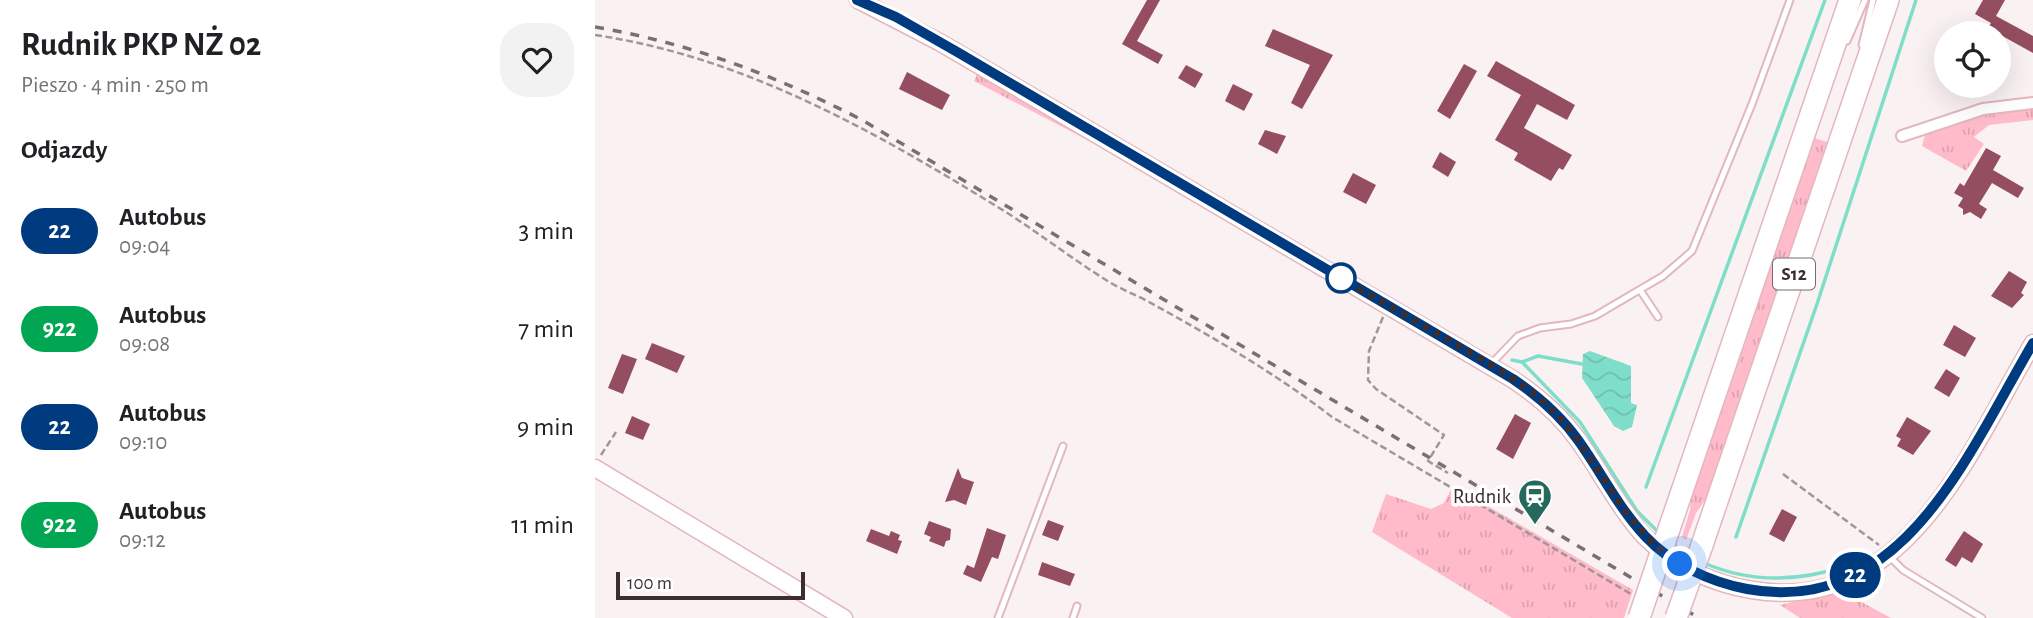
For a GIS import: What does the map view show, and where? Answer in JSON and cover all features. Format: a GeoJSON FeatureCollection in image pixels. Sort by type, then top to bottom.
{"type":"FeatureCollection","features":[{"type":"Feature","properties":{"kind":"highway","name":"S12"},"geometry":{"type":"LineString","coordinates":[[1638,608],[1669,529],[1850,0]]}},
{"type":"Feature","properties":{"kind":"highway","name":"S12"},"geometry":{"type":"LineString","coordinates":[[1677,618],[1888,0]]}},
{"type":"Feature","properties":{"kind":"street"},"geometry":{"type":"LineString","coordinates":[[857,0],[941,43],[1490,365],[1533,394],[1561,419],[1646,537],[1668,556],[1701,574],[1754,590],[1797,591],[1851,577],[1889,555],[1920,527],[1942,498],[2033,343]]}},
{"type":"Feature","properties":{"kind":"street"},"geometry":{"type":"LineString","coordinates":[[1902,136],[1983,109],[2033,103]]}},
{"type":"Feature","properties":{"kind":"street"},"geometry":{"type":"LineString","coordinates":[[597,463],[844,618]]}},
{"type":"Feature","properties":{"kind":"lane"},"geometry":{"type":"LineString","coordinates":[[1490,365],[1513,340],[1528,332],[1584,321],[1640,290],[1684,260],[1697,244],[1790,0]]}},
{"type":"Feature","properties":{"kind":"lane"},"geometry":{"type":"LineString","coordinates":[[1843,50],[1865,0]]}},
{"type":"Feature","properties":{"kind":"lane"},"geometry":{"type":"LineString","coordinates":[[1860,52],[1873,0]]}},
{"type":"Feature","properties":{"kind":"lane"},"geometry":{"type":"LineString","coordinates":[[1804,136],[1837,62]]}},
{"type":"Feature","properties":{"kind":"lane"},"geometry":{"type":"LineString","coordinates":[[1839,144],[1857,65]]}},
{"type":"Feature","properties":{"kind":"lane"},"geometry":{"type":"LineString","coordinates":[[1640,290],[1658,317]]}},
{"type":"Feature","properties":{"kind":"lane"},"geometry":{"type":"LineString","coordinates":[[998,618],[1063,446]]}},
{"type":"Feature","properties":{"kind":"lane"},"geometry":{"type":"LineString","coordinates":[[1889,555],[1903,570],[1982,618]]}},
{"type":"Feature","properties":{"kind":"lane"},"geometry":{"type":"LineString","coordinates":[[1073,618],[1077,606]]}},
{"type":"Feature","properties":{"kind":"path"},"geometry":{"type":"LineString","coordinates":[[595,35],[656,46],[714,62],[765,80],[821,107],[1001,209],[1112,284],[1148,301],[1296,389],[1332,417],[1638,608]]}},
{"type":"Feature","properties":{"kind":"path"},"geometry":{"type":"LineString","coordinates":[[1388,305],[1369,351],[1368,380],[1376,389],[1444,435],[1428,461],[1448,473]]}},
{"type":"Feature","properties":{"kind":"path"},"geometry":{"type":"LineString","coordinates":[[597,463],[616,432]]}},
{"type":"Feature","properties":{"kind":"path"},"geometry":{"type":"LineString","coordinates":[[1783,474],[1876,542],[1889,555]]}},
{"type":"Feature","properties":{"kind":"green space"},"geometry":{"type":"Polygon","coordinates":[[[980,67],[1120,157],[974,81],[980,67]]]}},
{"type":"Feature","properties":{"kind":"green space"},"geometry":{"type":"Polygon","coordinates":[[[2033,107],[2033,120],[1989,125],[1974,137],[1984,144],[1966,171],[1922,146],[1925,135],[1951,125],[1991,114],[2033,107]]]}},
{"type":"Feature","properties":{"kind":"green space"},"geometry":{"type":"Polygon","coordinates":[[[1811,137],[1830,143],[1710,493],[1696,513],[1686,540],[1682,537],[1690,510],[1692,488],[1811,137]]]}},
{"type":"Feature","properties":{"kind":"green space"},"geometry":{"type":"Polygon","coordinates":[[[1453,486],[1633,590],[1624,618],[1512,618],[1372,532],[1386,494],[1431,509],[1444,503],[1453,486]]]}},
{"type":"Feature","properties":{"kind":"green space"},"geometry":{"type":"Polygon","coordinates":[[[1841,591],[1891,618],[1800,618],[1780,605],[1841,591]]]}},
{"type":"Feature","properties":{"kind":"water"},"geometry":{"type":"Polygon","coordinates":[[[1590,351],[1631,366],[1631,403],[1637,405],[1632,427],[1623,431],[1614,426],[1582,378],[1583,354],[1590,351]]]}},
{"type":"Feature","properties":{"kind":"building"},"geometry":{"type":"Polygon","coordinates":[[[1147,0],[1160,0],[1137,41],[1163,55],[1158,64],[1122,44],[1147,0]]]}},
{"type":"Feature","properties":{"kind":"building"},"geometry":{"type":"Polygon","coordinates":[[[1983,0],[2005,0],[1996,16],[2005,21],[1987,21],[1975,14],[1983,0]]]}},
{"type":"Feature","properties":{"kind":"building"},"geometry":{"type":"Polygon","coordinates":[[[2011,24],[2033,36],[2033,53],[2011,41],[2011,24]]]}},
{"type":"Feature","properties":{"kind":"building"},"geometry":{"type":"Polygon","coordinates":[[[1273,29],[1333,55],[1302,109],[1291,103],[1310,65],[1265,46],[1273,29]]]}},
{"type":"Feature","properties":{"kind":"building"},"geometry":{"type":"Polygon","coordinates":[[[1496,61],[1575,105],[1567,120],[1537,104],[1524,128],[1572,155],[1563,170],[1559,168],[1551,181],[1514,160],[1518,153],[1495,140],[1521,95],[1487,76],[1496,61]]]}},
{"type":"Feature","properties":{"kind":"building"},"geometry":{"type":"Polygon","coordinates":[[[1464,64],[1477,71],[1450,119],[1437,111],[1464,64]]]}},
{"type":"Feature","properties":{"kind":"building"},"geometry":{"type":"Polygon","coordinates":[[[1186,65],[1203,74],[1195,88],[1178,78],[1186,65]]]}},
{"type":"Feature","properties":{"kind":"building"},"geometry":{"type":"Polygon","coordinates":[[[907,72],[950,95],[942,110],[899,89],[907,72]]]}},
{"type":"Feature","properties":{"kind":"building"},"geometry":{"type":"Polygon","coordinates":[[[1233,84],[1253,94],[1244,111],[1225,101],[1233,84]]]}},
{"type":"Feature","properties":{"kind":"building"},"geometry":{"type":"Polygon","coordinates":[[[1265,130],[1286,136],[1277,154],[1258,144],[1265,130]]]}},
{"type":"Feature","properties":{"kind":"building"},"geometry":{"type":"Polygon","coordinates":[[[1986,148],[2001,156],[1993,170],[2024,188],[2018,198],[1992,183],[1979,204],[1987,209],[1981,219],[1970,212],[1963,215],[1963,209],[1958,206],[1963,198],[1954,193],[1960,183],[1964,186],[1986,148]]]}},
{"type":"Feature","properties":{"kind":"building"},"geometry":{"type":"Polygon","coordinates":[[[1440,152],[1456,162],[1448,177],[1432,167],[1440,152]]]}},
{"type":"Feature","properties":{"kind":"building"},"geometry":{"type":"Polygon","coordinates":[[[1353,173],[1376,185],[1366,204],[1343,192],[1353,173]]]}},
{"type":"Feature","properties":{"kind":"building"},"geometry":{"type":"Polygon","coordinates":[[[2009,271],[2027,282],[2021,293],[2024,295],[2012,308],[1991,296],[2009,271]]]}},
{"type":"Feature","properties":{"kind":"building"},"geometry":{"type":"Polygon","coordinates":[[[1954,325],[1976,338],[1965,357],[1943,345],[1954,325]]]}},
{"type":"Feature","properties":{"kind":"building"},"geometry":{"type":"Polygon","coordinates":[[[652,343],[685,356],[677,373],[645,359],[652,343]]]}},
{"type":"Feature","properties":{"kind":"building"},"geometry":{"type":"Polygon","coordinates":[[[622,354],[637,359],[623,394],[608,388],[622,354]]]}},
{"type":"Feature","properties":{"kind":"building"},"geometry":{"type":"Polygon","coordinates":[[[1946,369],[1960,378],[1949,397],[1934,388],[1946,369]]]}},
{"type":"Feature","properties":{"kind":"building"},"geometry":{"type":"Polygon","coordinates":[[[1515,414],[1531,423],[1513,459],[1496,449],[1515,414]]]}},
{"type":"Feature","properties":{"kind":"building"},"geometry":{"type":"Polygon","coordinates":[[[632,416],[650,424],[643,440],[625,433],[632,416]]]}},
{"type":"Feature","properties":{"kind":"building"},"geometry":{"type":"Polygon","coordinates":[[[1907,417],[1931,431],[1913,455],[1897,446],[1901,439],[1896,436],[1907,417]]]}},
{"type":"Feature","properties":{"kind":"building"},"geometry":{"type":"Polygon","coordinates":[[[958,468],[962,478],[974,482],[966,505],[954,500],[945,502],[958,468]]]}},
{"type":"Feature","properties":{"kind":"building"},"geometry":{"type":"Polygon","coordinates":[[[1782,509],[1797,517],[1784,542],[1769,534],[1782,509]]]}},
{"type":"Feature","properties":{"kind":"building"},"geometry":{"type":"Polygon","coordinates":[[[1048,520],[1064,526],[1058,541],[1042,535],[1048,520]]]}},
{"type":"Feature","properties":{"kind":"building"},"geometry":{"type":"Polygon","coordinates":[[[929,521],[951,529],[950,540],[946,541],[944,547],[929,541],[931,537],[924,534],[929,521]]]}},
{"type":"Feature","properties":{"kind":"building"},"geometry":{"type":"Polygon","coordinates":[[[987,528],[1006,535],[998,559],[992,557],[981,582],[963,574],[967,565],[974,568],[987,528]]]}},
{"type":"Feature","properties":{"kind":"building"},"geometry":{"type":"Polygon","coordinates":[[[871,529],[889,536],[891,531],[900,535],[898,540],[902,541],[897,554],[866,541],[871,529]]]}},
{"type":"Feature","properties":{"kind":"building"},"geometry":{"type":"Polygon","coordinates":[[[1964,531],[1983,544],[1972,563],[1962,557],[1956,567],[1945,560],[1964,531]]]}},
{"type":"Feature","properties":{"kind":"building"},"geometry":{"type":"Polygon","coordinates":[[[1042,562],[1075,574],[1070,586],[1038,575],[1042,562]]]}},
{"type":"Feature","properties":{"kind":"waterway"},"geometry":{"type":"LineString","coordinates":[[1646,487],[1825,0]]}},
{"type":"Feature","properties":{"kind":"waterway"},"geometry":{"type":"LineString","coordinates":[[1736,537],[1817,304],[1916,0]]}},
{"type":"Feature","properties":{"kind":"waterway"},"geometry":{"type":"LineString","coordinates":[[1512,360],[1522,362],[1538,356],[1582,364]]}},
{"type":"Feature","properties":{"kind":"waterway"},"geometry":{"type":"LineString","coordinates":[[1522,362],[1580,422],[1637,511],[1660,534]]}},
{"type":"Feature","properties":{"kind":"waterway"},"geometry":{"type":"LineString","coordinates":[[1671,543],[1691,557]]}},
{"type":"Feature","properties":{"kind":"waterway"},"geometry":{"type":"LineString","coordinates":[[1704,563],[1739,574],[1773,578],[1808,576],[1843,567]]}},
{"type":"Feature","properties":{"kind":"railway"},"geometry":{"type":"LineString","coordinates":[[595,27],[665,42],[732,63],[798,89],[862,120],[1699,618]]}},
{"type":"Feature","properties":{"kind":"bus line","name":"22"},"geometry":{"type":"LineString","coordinates":[[857,0],[896,17],[959,53],[1513,379],[1561,419],[1625,513],[1646,537],[1680,564],[1729,585],[1765,592],[1811,589],[1861,572],[1898,549],[1920,527],[1942,498],[2033,343]]}},
{"type":"Feature","properties":{"kind":"place","name":"Rudnik"},"geometry":{"type":"Point","coordinates":[1535,526]}},
{"type":"Feature","properties":{"kind":"route"},"geometry":{"type":"LineString","coordinates":[[1341,278],[1334,275],[1490,365],[1539,398],[1578,440],[1636,526],[1656,547],[1680,564]]}}]}
